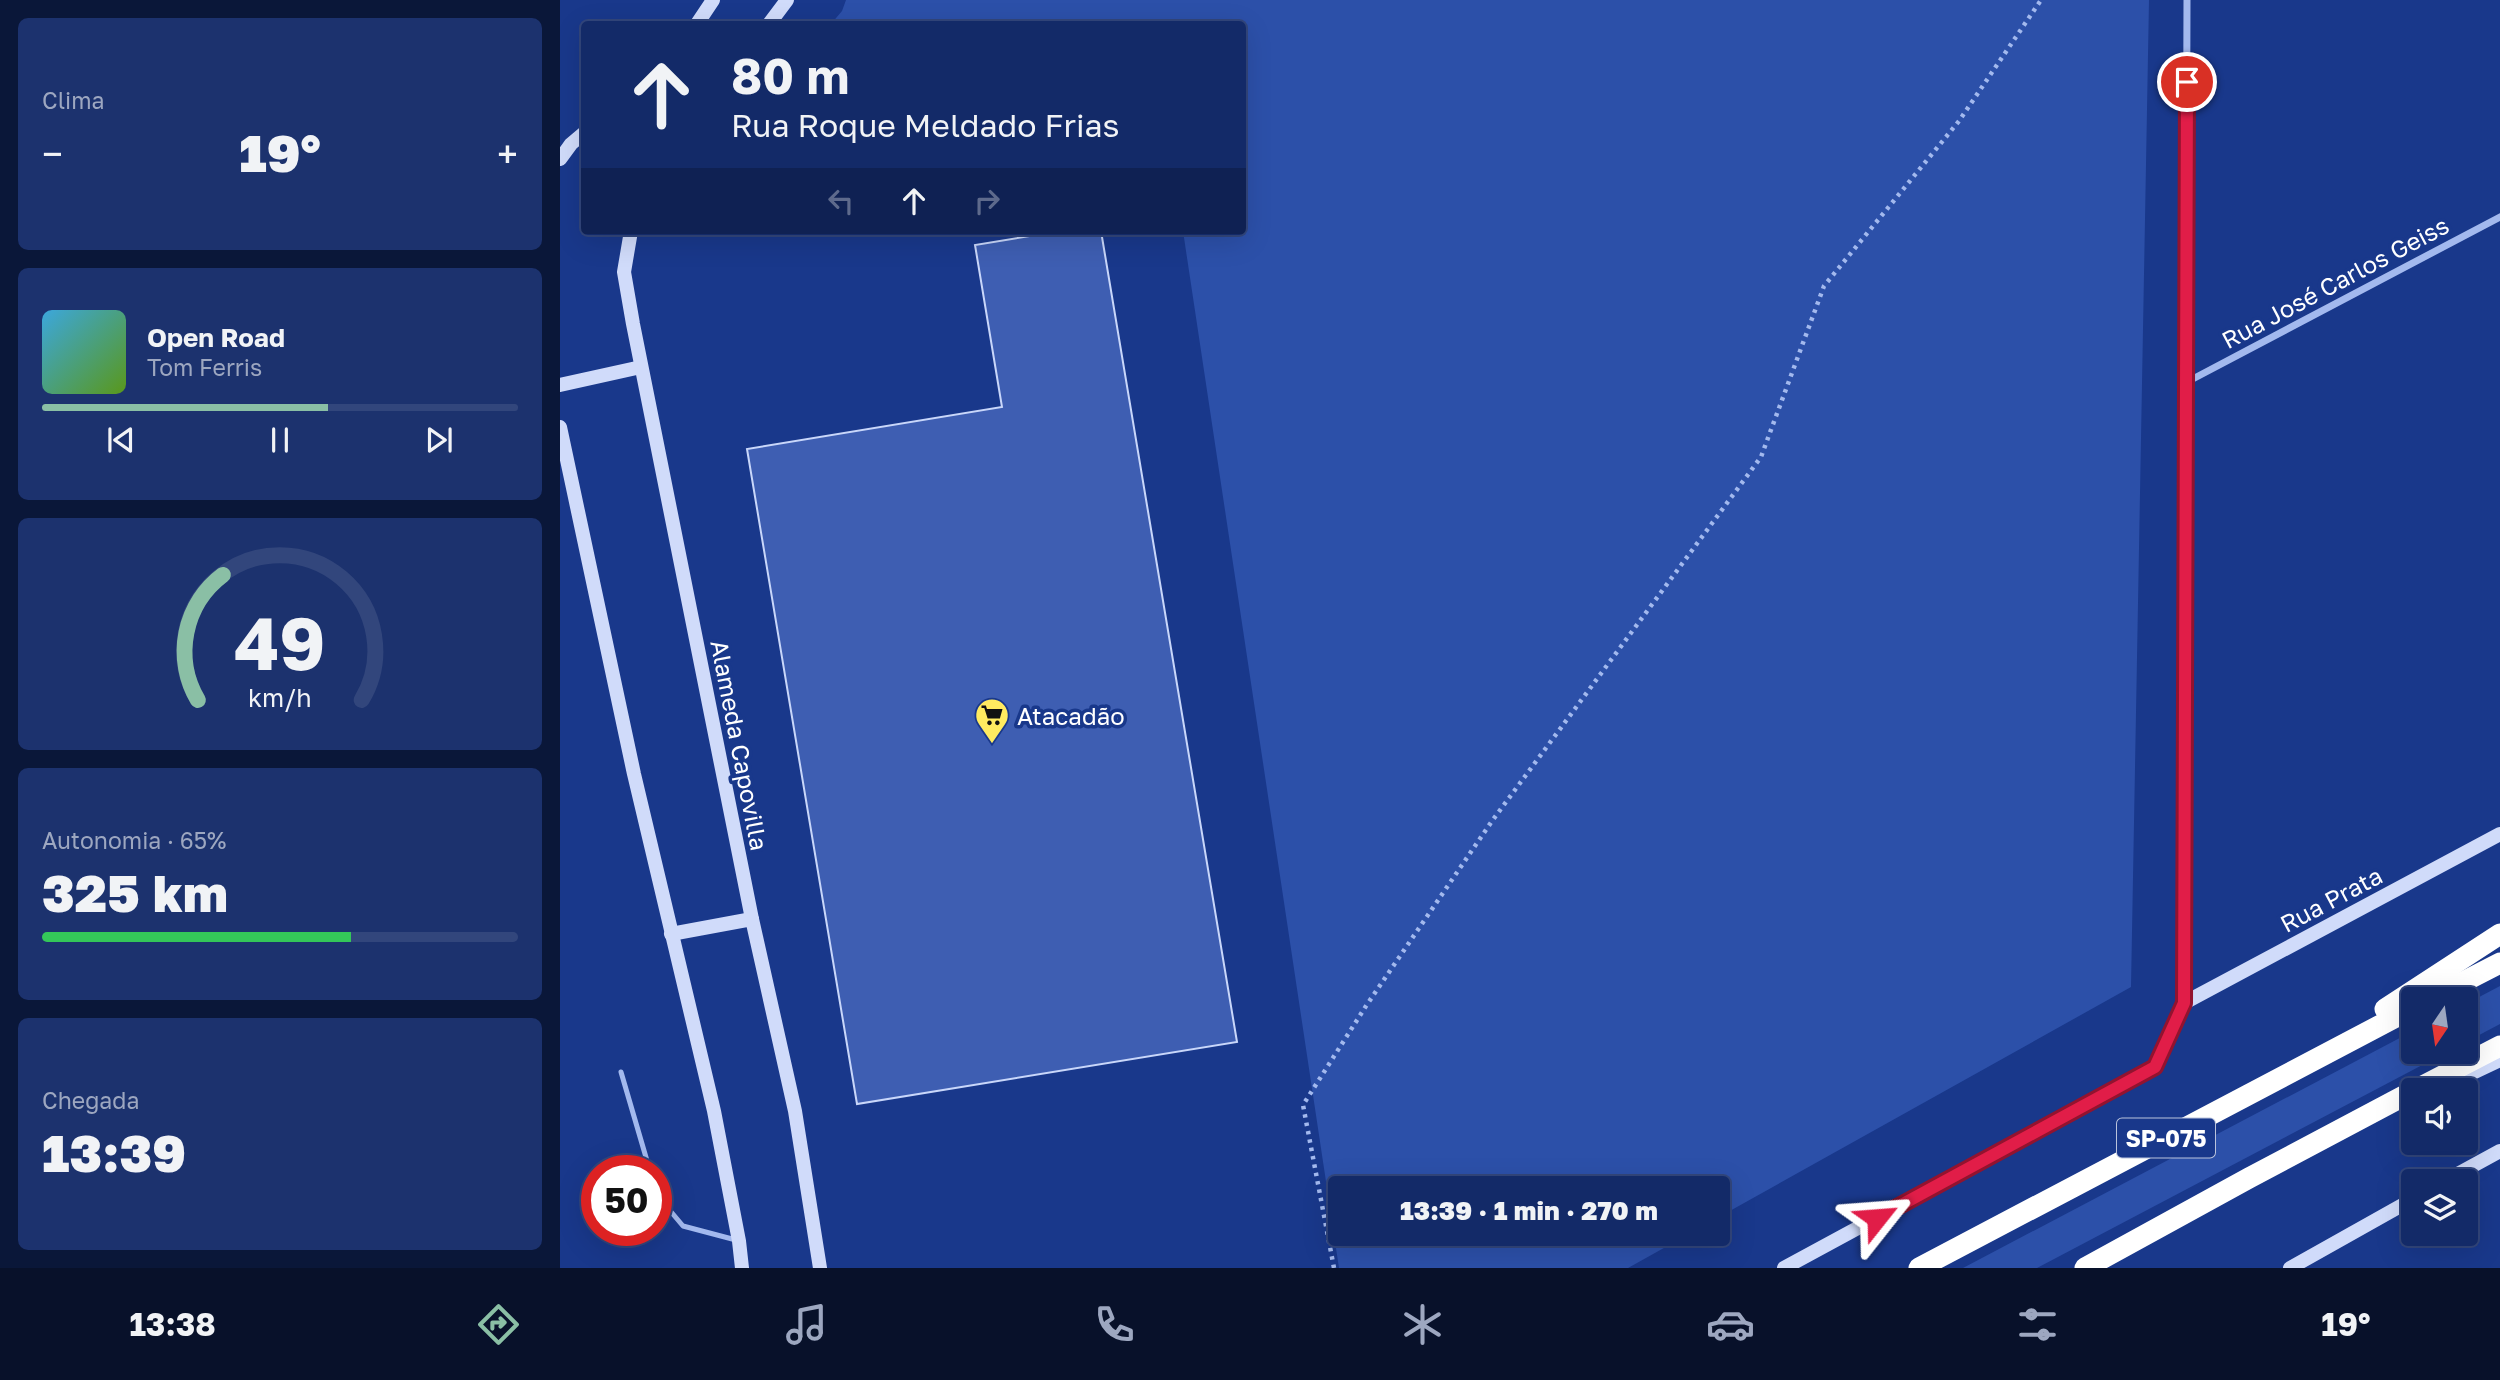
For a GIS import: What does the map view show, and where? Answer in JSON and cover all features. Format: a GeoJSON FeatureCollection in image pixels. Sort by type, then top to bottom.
{"type":"FeatureCollection","features":[{"type":"Feature","properties":{"kind":"highway"},"geometry":{"type":"LineString","coordinates":[[2280,1077],[2500,934]]}},
{"type":"Feature","properties":{"kind":"highway"},"geometry":{"type":"LineString","coordinates":[[2453,987],[2500,963]]}},
{"type":"Feature","properties":{"kind":"highway","name":"SP-075"},"geometry":{"type":"LineString","coordinates":[[1919,1268],[2401,1014]]}},
{"type":"Feature","properties":{"kind":"highway","name":"SP-075"},"geometry":{"type":"LineString","coordinates":[[2439,1078],[2500,1046]]}},
{"type":"Feature","properties":{"kind":"highway","name":"SP-075"},"geometry":{"type":"LineString","coordinates":[[2085,1268],[2401,1098]]}},
{"type":"Feature","properties":{"kind":"street"},"geometry":{"type":"LineString","coordinates":[[699,21],[713,0]]}},
{"type":"Feature","properties":{"kind":"street"},"geometry":{"type":"LineString","coordinates":[[771,21],[787,0]]}},
{"type":"Feature","properties":{"kind":"street"},"geometry":{"type":"LineString","coordinates":[[1784,1268],[2155,1067],[2184,1003],[2187,0]]}},
{"type":"Feature","properties":{"kind":"street"},"geometry":{"type":"LineString","coordinates":[[560,159],[581,136]]}},
{"type":"Feature","properties":{"kind":"street","name":"Rua José Carlos Geiss"},"geometry":{"type":"LineString","coordinates":[[2187,382],[2500,217]]}},
{"type":"Feature","properties":{"kind":"street","name":"Alameda Capovilla"},"geometry":{"type":"LineString","coordinates":[[630,235],[624,272],[641,368],[752,919],[794,1111],[820,1268]]}},
{"type":"Feature","properties":{"kind":"street"},"geometry":{"type":"LineString","coordinates":[[560,385],[641,368]]}},
{"type":"Feature","properties":{"kind":"street"},"geometry":{"type":"LineString","coordinates":[[560,427],[634,774],[713,1111],[742,1268]]}},
{"type":"Feature","properties":{"kind":"street","name":"Rua Prata"},"geometry":{"type":"LineString","coordinates":[[2184,1003],[2500,834]]}},
{"type":"Feature","properties":{"kind":"street"},"geometry":{"type":"LineString","coordinates":[[671,934],[752,919]]}},
{"type":"Feature","properties":{"kind":"street"},"geometry":{"type":"LineString","coordinates":[[2461,1078],[2500,1060]]}},
{"type":"Feature","properties":{"kind":"street"},"geometry":{"type":"LineString","coordinates":[[2249,1178],[2401,1107]]}},
{"type":"Feature","properties":{"kind":"street"},"geometry":{"type":"LineString","coordinates":[[2468,1169],[2500,1152]]}},
{"type":"Feature","properties":{"kind":"street"},"geometry":{"type":"LineString","coordinates":[[2290,1268],[2401,1206]]}},
{"type":"Feature","properties":{"kind":"lane"},"geometry":{"type":"LineString","coordinates":[[621,1072],[645,1155]]}},
{"type":"Feature","properties":{"kind":"lane"},"geometry":{"type":"LineString","coordinates":[[672,1213],[683,1226],[739,1241]]}},
{"type":"Feature","properties":{"kind":"path"},"geometry":{"type":"LineString","coordinates":[[1334,1268],[1303,1105],[1366,1006],[1492,821],[1761,457],[1824,286],[1959,121],[2041,0]]}},
{"type":"Feature","properties":{"kind":"shaded area"},"geometry":{"type":"Polygon","coordinates":[[[846,0],[2149,0],[2131,987],[1730,1211],[1730,1176],[1328,1176],[1328,1195],[1184,235],[1246,235],[1246,21],[834,21],[842,11],[846,0]]]}},
{"type":"Feature","properties":{"kind":"shaded area"},"geometry":{"type":"Polygon","coordinates":[[[2500,986],[2500,1024],[2478,1036],[2478,998],[2500,986]]]}},
{"type":"Feature","properties":{"kind":"shaded area"},"geometry":{"type":"Polygon","coordinates":[[[2401,1037],[2401,1064],[2424,1064],[2037,1268],[1963,1268],[2401,1037]]]}},
{"type":"Feature","properties":{"kind":"shaded area"},"geometry":{"type":"Polygon","coordinates":[[[1336,1246],[1667,1246],[1628,1268],[1339,1268],[1336,1246]]]}},
{"type":"Feature","properties":{"kind":"building","name":"Atacadão"},"geometry":{"type":"Polygon","coordinates":[[[1036,235],[1102,235],[1237,1042],[857,1104],[747,449],[1002,407],[975,245],[1036,235]]]}},
{"type":"Feature","properties":{"kind":"place","name":"Atacadão"},"geometry":{"type":"Point","coordinates":[992,745]}},
{"type":"Feature","properties":{"kind":"route"},"geometry":{"type":"LineString","coordinates":[[1877,1218],[2155,1067],[2184,1003],[2187,82]]}}]}
